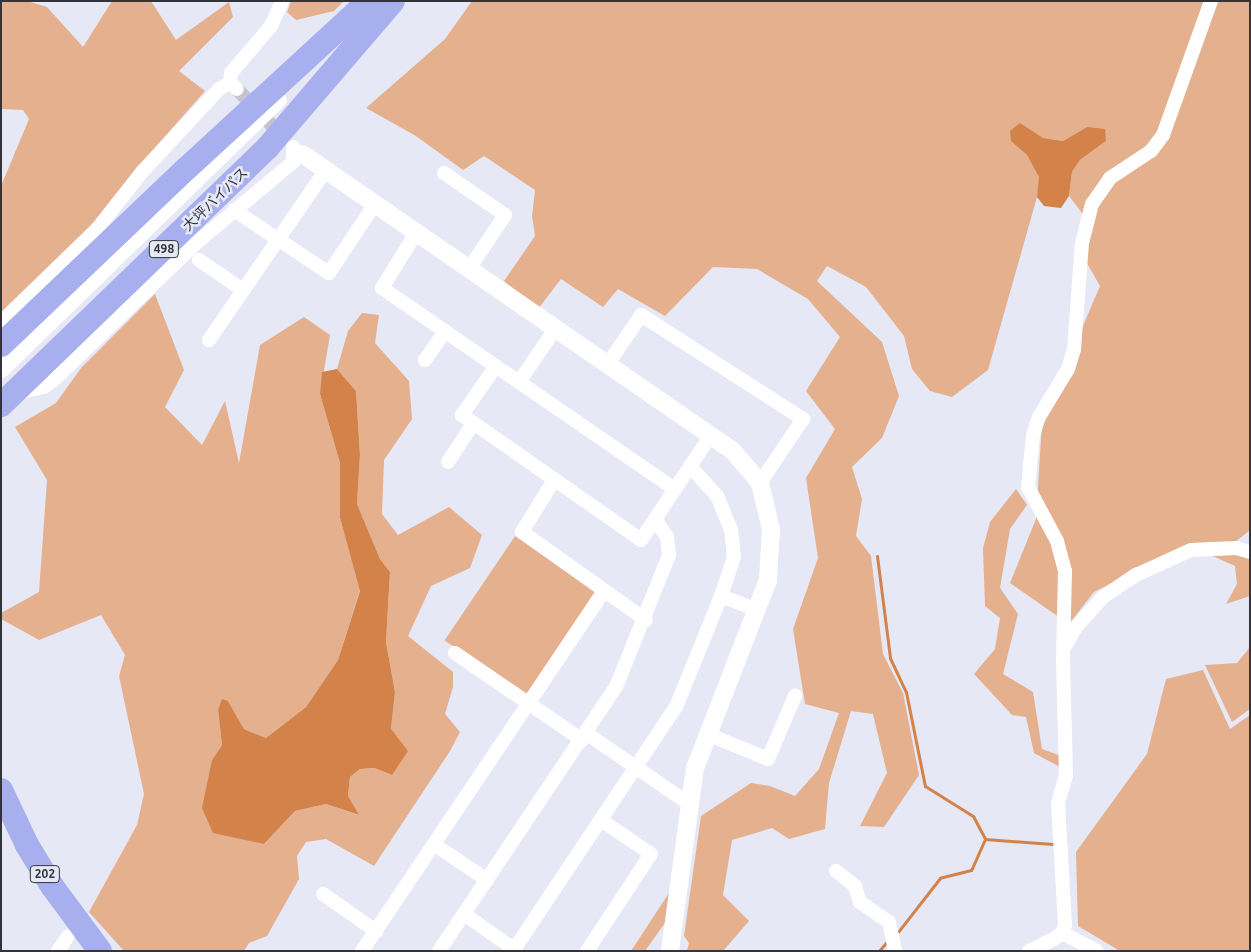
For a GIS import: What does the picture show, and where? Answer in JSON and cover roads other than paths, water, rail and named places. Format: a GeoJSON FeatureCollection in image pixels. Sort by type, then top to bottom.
{"type":"FeatureCollection","features":[{"type":"Feature","properties":{"kind":"highway"},"geometry":{"type":"LineString","coordinates":[[1,345],[186,168],[369,1]]}},
{"type":"Feature","properties":{"kind":"highway","name":"大坪バイパス"},"geometry":{"type":"LineString","coordinates":[[7,400],[268,147],[393,1]]}},
{"type":"Feature","properties":{"kind":"highway","name":"202"},"geometry":{"type":"LineString","coordinates":[[1,790],[27,845],[52,886],[100,951]]}},
{"type":"Feature","properties":{"kind":"highway","name":"202"},"geometry":{"type":"LineString","coordinates":[[1,823],[69,946]]}},
{"type":"Feature","properties":{"kind":"street"},"geometry":{"type":"LineString","coordinates":[[1,322],[98,229],[142,172],[219,88],[233,86],[231,73],[271,26],[282,1]]}},
{"type":"Feature","properties":{"kind":"street"},"geometry":{"type":"LineString","coordinates":[[1,368],[381,1]]}},
{"type":"Feature","properties":{"kind":"street"},"geometry":{"type":"LineString","coordinates":[[1029,951],[1062,933],[1065,925],[1058,803],[1066,775],[1065,571],[1056,541],[1028,487],[1033,435],[1039,417],[1068,369],[1074,350],[1082,243],[1092,204],[1110,178],[1151,151],[1163,135],[1210,1]]}},
{"type":"Feature","properties":{"kind":"street"},"geometry":{"type":"LineString","coordinates":[[7,400],[44,387],[57,377],[234,210],[293,162],[294,150],[326,170],[733,450],[760,483],[768,507],[772,552],[768,580],[706,734],[688,803],[670,951]]}},
{"type":"Feature","properties":{"kind":"street"},"geometry":{"type":"LineString","coordinates":[[209,340],[326,170]]}},
{"type":"Feature","properties":{"kind":"street"},"geometry":{"type":"LineString","coordinates":[[444,173],[505,216],[469,268]]}},
{"type":"Feature","properties":{"kind":"street"},"geometry":{"type":"LineString","coordinates":[[234,210],[329,272],[375,204]]}},
{"type":"Feature","properties":{"kind":"street"},"geometry":{"type":"LineString","coordinates":[[416,232],[382,288],[675,489]]}},
{"type":"Feature","properties":{"kind":"street"},"geometry":{"type":"LineString","coordinates":[[199,260],[243,290]]}},
{"type":"Feature","properties":{"kind":"street"},"geometry":{"type":"LineString","coordinates":[[608,364],[641,315],[803,419],[760,483]]}},
{"type":"Feature","properties":{"kind":"street"},"geometry":{"type":"LineString","coordinates":[[519,382],[555,329]]}},
{"type":"Feature","properties":{"kind":"street"},"geometry":{"type":"LineString","coordinates":[[425,360],[445,331]]}},
{"type":"Feature","properties":{"kind":"street"},"geometry":{"type":"LineString","coordinates":[[496,366],[462,415],[641,540],[711,435]]}},
{"type":"Feature","properties":{"kind":"street"},"geometry":{"type":"LineString","coordinates":[[448,462],[473,424]]}},
{"type":"Feature","properties":{"kind":"street"},"geometry":{"type":"LineString","coordinates":[[464,914],[514,950],[676,707],[721,596],[734,556],[731,530],[717,496],[690,466]]}},
{"type":"Feature","properties":{"kind":"street"},"geometry":{"type":"LineString","coordinates":[[554,480],[522,532],[646,620]]}},
{"type":"Feature","properties":{"kind":"street"},"geometry":{"type":"LineString","coordinates":[[439,951],[616,687],[646,620],[669,556],[667,537],[655,519]]}},
{"type":"Feature","properties":{"kind":"street"},"geometry":{"type":"LineString","coordinates":[[1065,646],[1076,627],[1103,597],[1136,575],[1191,550],[1236,548],[1250,552]]}},
{"type":"Feature","properties":{"kind":"street"},"geometry":{"type":"LineString","coordinates":[[362,951],[604,591]]}},
{"type":"Feature","properties":{"kind":"street"},"geometry":{"type":"LineString","coordinates":[[721,596],[757,610]]}},
{"type":"Feature","properties":{"kind":"street"},"geometry":{"type":"LineString","coordinates":[[455,653],[530,703],[635,767],[688,803]]}},
{"type":"Feature","properties":{"kind":"street"},"geometry":{"type":"LineString","coordinates":[[706,734],[768,759],[795,696]]}},
{"type":"Feature","properties":{"kind":"street"},"geometry":{"type":"LineString","coordinates":[[587,951],[652,854],[601,820]]}},
{"type":"Feature","properties":{"kind":"street"},"geometry":{"type":"LineString","coordinates":[[435,845],[486,880]]}},
{"type":"Feature","properties":{"kind":"street"},"geometry":{"type":"LineString","coordinates":[[836,871],[855,886],[860,902],[889,922],[895,951]]}},
{"type":"Feature","properties":{"kind":"street"},"geometry":{"type":"LineString","coordinates":[[323,894],[376,931]]}},
{"type":"Feature","properties":{"kind":"street"},"geometry":{"type":"LineString","coordinates":[[1062,933],[1096,951]]}},
{"type":"Feature","properties":{"kind":"waterway"},"geometry":{"type":"LineString","coordinates":[[877,556],[890,658],[906,692],[925,786],[973,816],[985,839],[971,870],[940,878],[898,932]]}},
{"type":"Feature","properties":{"kind":"waterway"},"geometry":{"type":"LineString","coordinates":[[985,839],[1053,844]]}},
{"type":"Feature","properties":{"kind":"waterway"},"geometry":{"type":"LineString","coordinates":[[879,951],[889,939]]}},
{"type":"Feature","properties":{"kind":"tunnel"},"geometry":{"type":"LineString","coordinates":[[237,89],[283,137]]}}]}
